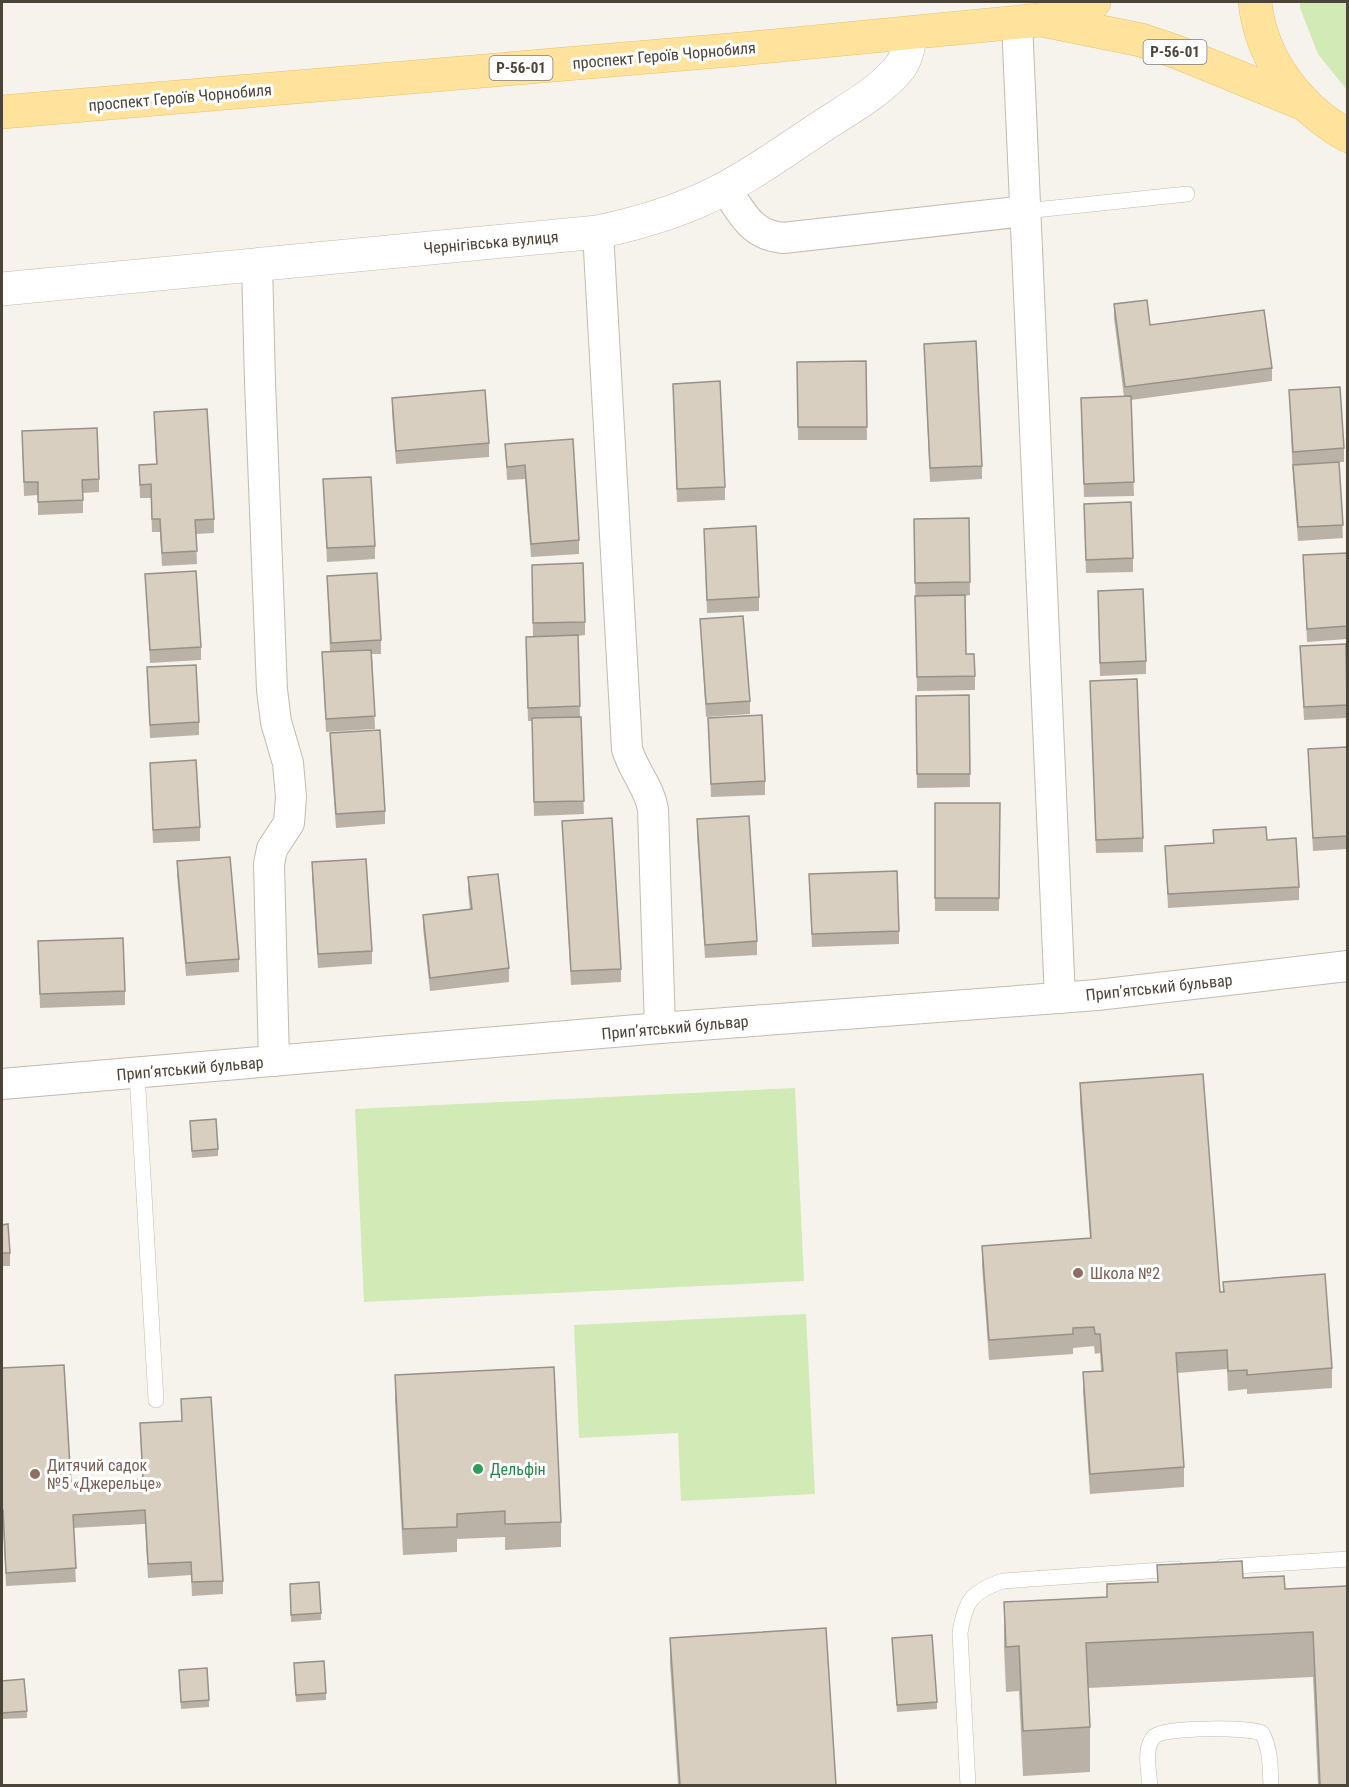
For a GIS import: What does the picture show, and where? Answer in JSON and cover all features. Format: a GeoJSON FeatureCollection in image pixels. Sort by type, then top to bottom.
{"type":"FeatureCollection","features":[{"type":"Feature","properties":{"kind":"main road","name":"проспект Героїв Чорнобиля"},"geometry":{"type":"LineString","coordinates":[[2,111],[911,33],[1028,21],[1094,2]]}},
{"type":"Feature","properties":{"kind":"main road"},"geometry":{"type":"LineString","coordinates":[[1255,2],[1266,46],[1282,77],[1304,104],[1329,125],[1347,136]]}},
{"type":"Feature","properties":{"kind":"main road","name":"проспект Героїв Чорнобиля"},"geometry":{"type":"LineString","coordinates":[[1028,21],[1141,40],[1304,104]]}},
{"type":"Feature","properties":{"kind":"street"},"geometry":{"type":"LineString","coordinates":[[1028,21],[1025,211],[1060,998]]}},
{"type":"Feature","properties":{"kind":"street","name":"Чернігівська вулиця"},"geometry":{"type":"LineString","coordinates":[[2,289],[598,232],[662,216],[696,202],[752,173],[847,110],[902,65],[908,51],[911,33]]}},
{"type":"Feature","properties":{"kind":"street"},"geometry":{"type":"LineString","coordinates":[[725,188],[755,229],[771,237],[798,237],[1025,211]]}},
{"type":"Feature","properties":{"kind":"street"},"geometry":{"type":"LineString","coordinates":[[598,232],[627,748],[635,771],[651,797],[653,809],[660,1028]]}},
{"type":"Feature","properties":{"kind":"street"},"geometry":{"type":"LineString","coordinates":[[257,264],[272,690],[276,722],[288,763],[291,797],[289,823],[272,849],[269,864],[274,1061]]}},
{"type":"Feature","properties":{"kind":"street","name":"Припʼятський бульвар"},"geometry":{"type":"LineString","coordinates":[[2,1084],[660,1028],[1060,998],[1347,966]]}},
{"type":"Feature","properties":{"kind":"lane"},"geometry":{"type":"LineString","coordinates":[[1025,211],[1187,194]]}},
{"type":"Feature","properties":{"kind":"lane"},"geometry":{"type":"LineString","coordinates":[[136,1072],[156,1400]]}},
{"type":"Feature","properties":{"kind":"lane"},"geometry":{"type":"LineString","coordinates":[[968,1785],[960,1633],[964,1613],[973,1597],[985,1587],[1003,1581],[1347,1559]]}},
{"type":"Feature","properties":{"kind":"lane"},"geometry":{"type":"LineString","coordinates":[[1149,1785],[1148,1755],[1155,1736],[1171,1731],[1245,1728],[1262,1733],[1266,1741],[1269,1752],[1270,1785]]}},
{"type":"Feature","properties":{"kind":"green space"},"geometry":{"type":"Polygon","coordinates":[[[1300,2],[1347,2],[1347,90],[1318,54],[1300,8],[1300,2]]]}},
{"type":"Feature","properties":{"kind":"green space"},"geometry":{"type":"Polygon","coordinates":[[[795,1088],[804,1281],[364,1302],[355,1109],[795,1088]]]}},
{"type":"Feature","properties":{"kind":"green space"},"geometry":{"type":"Polygon","coordinates":[[[806,1314],[815,1494],[681,1501],[678,1433],[579,1438],[574,1325],[806,1314]]]}},
{"type":"Feature","properties":{"kind":"building"},"geometry":{"type":"Polygon","coordinates":[[[1147,300],[1150,325],[1264,310],[1272,368],[1125,387],[1114,304],[1147,300]]]}},
{"type":"Feature","properties":{"kind":"building"},"geometry":{"type":"Polygon","coordinates":[[[976,341],[982,466],[930,468],[924,344],[976,341]]]}},
{"type":"Feature","properties":{"kind":"building"},"geometry":{"type":"Polygon","coordinates":[[[866,361],[867,427],[798,427],[797,362],[866,361]]]}},
{"type":"Feature","properties":{"kind":"building"},"geometry":{"type":"Polygon","coordinates":[[[720,381],[725,487],[677,489],[673,384],[720,381]]]}},
{"type":"Feature","properties":{"kind":"building"},"geometry":{"type":"Polygon","coordinates":[[[1340,387],[1344,448],[1293,452],[1289,390],[1340,387]]]}},
{"type":"Feature","properties":{"kind":"building"},"geometry":{"type":"Polygon","coordinates":[[[485,390],[489,443],[396,451],[392,398],[485,390]]]}},
{"type":"Feature","properties":{"kind":"building"},"geometry":{"type":"Polygon","coordinates":[[[1131,396],[1134,482],[1084,484],[1081,398],[1131,396]]]}},
{"type":"Feature","properties":{"kind":"building"},"geometry":{"type":"Polygon","coordinates":[[[207,409],[214,519],[195,520],[197,551],[162,553],[160,519],[152,519],[151,484],[140,485],[139,465],[157,464],[154,412],[207,409]]]}},
{"type":"Feature","properties":{"kind":"building"},"geometry":{"type":"Polygon","coordinates":[[[97,428],[99,479],[82,480],[83,500],[38,502],[38,482],[24,482],[22,431],[97,428]]]}},
{"type":"Feature","properties":{"kind":"building"},"geometry":{"type":"Polygon","coordinates":[[[573,439],[579,540],[531,544],[525,465],[507,467],[505,444],[573,439]]]}},
{"type":"Feature","properties":{"kind":"building"},"geometry":{"type":"Polygon","coordinates":[[[1339,462],[1343,525],[1298,527],[1293,465],[1339,462]]]}},
{"type":"Feature","properties":{"kind":"building"},"geometry":{"type":"Polygon","coordinates":[[[371,477],[375,546],[327,548],[323,479],[371,477]]]}},
{"type":"Feature","properties":{"kind":"building"},"geometry":{"type":"Polygon","coordinates":[[[1131,502],[1133,558],[1086,560],[1084,504],[1131,502]]]}},
{"type":"Feature","properties":{"kind":"building"},"geometry":{"type":"Polygon","coordinates":[[[969,518],[970,582],[915,583],[914,519],[969,518]]]}},
{"type":"Feature","properties":{"kind":"building"},"geometry":{"type":"Polygon","coordinates":[[[756,526],[759,597],[707,600],[704,529],[756,526]]]}},
{"type":"Feature","properties":{"kind":"building"},"geometry":{"type":"Polygon","coordinates":[[[1347,553],[1347,626],[1307,629],[1303,555],[1347,553]]]}},
{"type":"Feature","properties":{"kind":"building"},"geometry":{"type":"Polygon","coordinates":[[[583,563],[585,622],[533,623],[532,565],[583,563]]]}},
{"type":"Feature","properties":{"kind":"building"},"geometry":{"type":"Polygon","coordinates":[[[196,571],[201,647],[150,650],[145,574],[196,571]]]}},
{"type":"Feature","properties":{"kind":"building"},"geometry":{"type":"Polygon","coordinates":[[[377,573],[381,640],[331,643],[327,576],[377,573]]]}},
{"type":"Feature","properties":{"kind":"building"},"geometry":{"type":"Polygon","coordinates":[[[1143,589],[1146,661],[1100,663],[1098,591],[1143,589]]]}},
{"type":"Feature","properties":{"kind":"building"},"geometry":{"type":"Polygon","coordinates":[[[965,595],[966,654],[974,654],[975,676],[917,677],[915,596],[965,595]]]}},
{"type":"Feature","properties":{"kind":"building"},"geometry":{"type":"Polygon","coordinates":[[[743,616],[750,701],[706,704],[700,619],[743,616]]]}},
{"type":"Feature","properties":{"kind":"building"},"geometry":{"type":"Polygon","coordinates":[[[578,635],[580,706],[528,708],[526,637],[578,635]]]}},
{"type":"Feature","properties":{"kind":"building"},"geometry":{"type":"Polygon","coordinates":[[[1346,644],[1347,705],[1304,707],[1300,646],[1346,644]]]}},
{"type":"Feature","properties":{"kind":"building"},"geometry":{"type":"Polygon","coordinates":[[[371,650],[375,716],[326,719],[322,652],[371,650]]]}},
{"type":"Feature","properties":{"kind":"building"},"geometry":{"type":"Polygon","coordinates":[[[196,665],[199,722],[150,725],[147,667],[196,665]]]}},
{"type":"Feature","properties":{"kind":"building"},"geometry":{"type":"Polygon","coordinates":[[[1137,679],[1143,838],[1096,840],[1090,681],[1137,679]]]}},
{"type":"Feature","properties":{"kind":"building"},"geometry":{"type":"Polygon","coordinates":[[[969,695],[970,774],[917,774],[916,696],[969,695]]]}},
{"type":"Feature","properties":{"kind":"building"},"geometry":{"type":"Polygon","coordinates":[[[762,715],[765,781],[711,784],[708,718],[762,715]]]}},
{"type":"Feature","properties":{"kind":"building"},"geometry":{"type":"Polygon","coordinates":[[[581,717],[584,801],[534,802],[532,718],[581,717]]]}},
{"type":"Feature","properties":{"kind":"building"},"geometry":{"type":"Polygon","coordinates":[[[380,730],[385,811],[336,814],[330,733],[380,730]]]}},
{"type":"Feature","properties":{"kind":"building"},"geometry":{"type":"Polygon","coordinates":[[[1347,747],[1347,836],[1313,838],[1308,749],[1347,747]]]}},
{"type":"Feature","properties":{"kind":"building"},"geometry":{"type":"Polygon","coordinates":[[[196,760],[200,827],[153,830],[150,763],[196,760]]]}},
{"type":"Feature","properties":{"kind":"building"},"geometry":{"type":"Polygon","coordinates":[[[935,803],[1000,803],[999,898],[935,898],[935,803]]]}},
{"type":"Feature","properties":{"kind":"building"},"geometry":{"type":"Polygon","coordinates":[[[749,816],[757,941],[705,945],[697,819],[749,816]]]}},
{"type":"Feature","properties":{"kind":"building"},"geometry":{"type":"Polygon","coordinates":[[[612,818],[621,969],[571,971],[562,821],[612,818]]]}},
{"type":"Feature","properties":{"kind":"building"},"geometry":{"type":"Polygon","coordinates":[[[1266,827],[1267,840],[1296,838],[1299,887],[1168,894],[1165,846],[1214,843],[1213,830],[1266,827]]]}},
{"type":"Feature","properties":{"kind":"building"},"geometry":{"type":"Polygon","coordinates":[[[230,857],[239,959],[186,963],[177,861],[230,857]]]}},
{"type":"Feature","properties":{"kind":"building"},"geometry":{"type":"Polygon","coordinates":[[[366,859],[372,951],[318,954],[312,862],[366,859]]]}},
{"type":"Feature","properties":{"kind":"building"},"geometry":{"type":"Polygon","coordinates":[[[897,871],[899,931],[812,934],[809,874],[897,871]]]}},
{"type":"Feature","properties":{"kind":"building"},"geometry":{"type":"Polygon","coordinates":[[[498,874],[509,968],[430,978],[423,915],[472,909],[468,877],[498,874]]]}},
{"type":"Feature","properties":{"kind":"building"},"geometry":{"type":"Polygon","coordinates":[[[123,938],[125,991],[40,994],[38,941],[123,938]]]}},
{"type":"Feature","properties":{"kind":"building"},"geometry":{"type":"Polygon","coordinates":[[[1203,1074],[1220,1292],[1224,1292],[1223,1282],[1325,1274],[1332,1368],[1247,1375],[1247,1370],[1228,1371],[1227,1350],[1176,1353],[1184,1467],[1090,1474],[1083,1372],[1103,1371],[1100,1334],[1095,1334],[1094,1327],[1073,1328],[1073,1334],[989,1340],[982,1246],[1091,1238],[1080,1083],[1203,1074]]]}},
{"type":"Feature","properties":{"kind":"building"},"geometry":{"type":"Polygon","coordinates":[[[216,1119],[218,1149],[192,1151],[190,1121],[216,1119]]]}},
{"type":"Feature","properties":{"kind":"building"},"geometry":{"type":"Polygon","coordinates":[[[8,1224],[10,1253],[2,1253],[2,1225],[8,1224]]]}},
{"type":"Feature","properties":{"kind":"building"},"geometry":{"type":"Polygon","coordinates":[[[64,1365],[71,1484],[143,1479],[140,1423],[182,1421],[181,1399],[211,1397],[223,1581],[192,1582],[191,1562],[148,1564],[145,1510],[73,1515],[76,1568],[6,1573],[2,1510],[2,1368],[64,1365]]]}},
{"type":"Feature","properties":{"kind":"building","name":"Дельфін"},"geometry":{"type":"Polygon","coordinates":[[[554,1367],[561,1522],[505,1524],[505,1511],[457,1514],[457,1527],[403,1529],[395,1375],[554,1367]]]}},
{"type":"Feature","properties":{"kind":"building"},"geometry":{"type":"Polygon","coordinates":[[[1242,1561],[1243,1578],[1284,1576],[1285,1589],[1347,1586],[1347,1785],[1320,1785],[1313,1632],[1086,1643],[1090,1727],[1023,1731],[1019,1646],[1006,1647],[1004,1602],[1107,1597],[1107,1584],[1158,1582],[1157,1565],[1242,1561]]]}},
{"type":"Feature","properties":{"kind":"building"},"geometry":{"type":"Polygon","coordinates":[[[319,1582],[321,1613],[291,1615],[290,1584],[319,1582]]]}},
{"type":"Feature","properties":{"kind":"building"},"geometry":{"type":"Polygon","coordinates":[[[826,1628],[836,1785],[680,1785],[670,1638],[826,1628]]]}},
{"type":"Feature","properties":{"kind":"building"},"geometry":{"type":"Polygon","coordinates":[[[932,1635],[937,1702],[897,1705],[892,1638],[932,1635]]]}},
{"type":"Feature","properties":{"kind":"building"},"geometry":{"type":"Polygon","coordinates":[[[324,1661],[326,1693],[296,1695],[294,1663],[324,1661]]]}},
{"type":"Feature","properties":{"kind":"building"},"geometry":{"type":"Polygon","coordinates":[[[207,1668],[209,1700],[181,1702],[179,1670],[207,1668]]]}},
{"type":"Feature","properties":{"kind":"building"},"geometry":{"type":"Polygon","coordinates":[[[24,1679],[27,1711],[2,1713],[2,1681],[24,1679]]]}},
{"type":"Feature","properties":{"kind":"place","name":"Школа №2"},"geometry":{"type":"Point","coordinates":[1078,1273]}},
{"type":"Feature","properties":{"kind":"place","name":"Дельфін"},"geometry":{"type":"Point","coordinates":[478,1469]}},
{"type":"Feature","properties":{"kind":"place","name":"Дитячий садок №5 «Джерельце»"},"geometry":{"type":"Point","coordinates":[35,1474]}}]}
